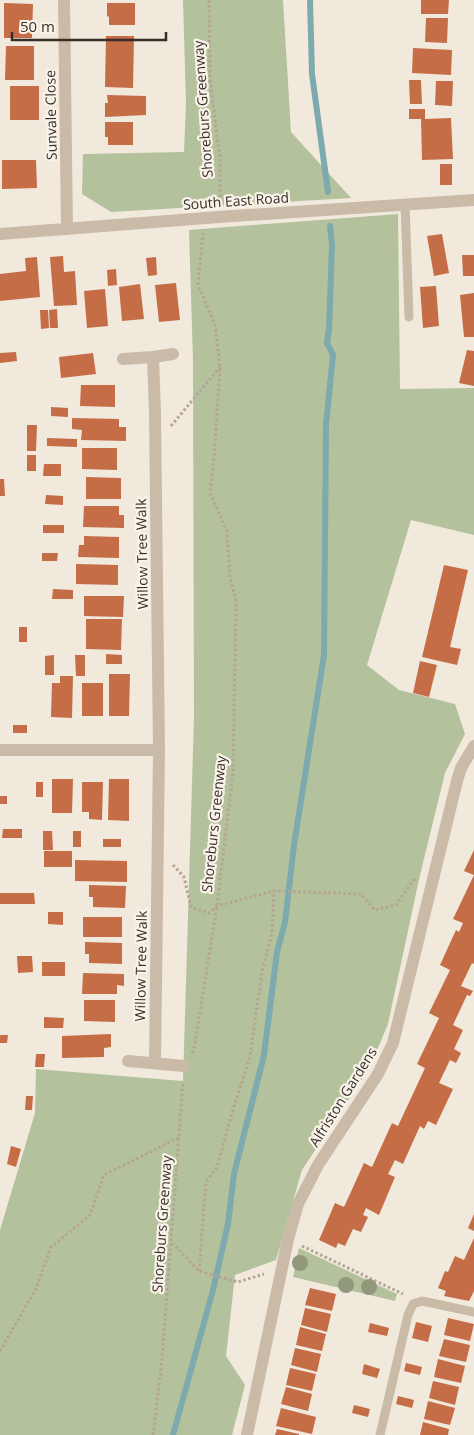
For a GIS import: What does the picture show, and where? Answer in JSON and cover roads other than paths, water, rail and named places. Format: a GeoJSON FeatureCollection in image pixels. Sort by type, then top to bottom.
{"type":"FeatureCollection","features":[{"type":"Feature","properties":{"kind":"street","name":"Sunvale Close"},"geometry":{"type":"LineString","coordinates":[[64,0],[68,229]]}},
{"type":"Feature","properties":{"kind":"street","name":"South East Road"},"geometry":{"type":"LineString","coordinates":[[0,234],[220,216],[474,200]]}},
{"type":"Feature","properties":{"kind":"street"},"geometry":{"type":"LineString","coordinates":[[123,360],[173,354]]}},
{"type":"Feature","properties":{"kind":"street","name":"Willow Tree Walk"},"geometry":{"type":"LineString","coordinates":[[153,357],[160,750],[155,1063]]}},
{"type":"Feature","properties":{"kind":"street","name":"Alfriston Gardens"},"geometry":{"type":"LineString","coordinates":[[247,1435],[288,1239],[298,1204],[318,1165],[378,1074],[393,1044],[457,781],[461,768],[474,746]]}},
{"type":"Feature","properties":{"kind":"street"},"geometry":{"type":"LineString","coordinates":[[0,750],[160,750]]}},
{"type":"Feature","properties":{"kind":"street"},"geometry":{"type":"LineString","coordinates":[[128,1061],[184,1066]]}},
{"type":"Feature","properties":{"kind":"lane"},"geometry":{"type":"LineString","coordinates":[[405,204],[409,317]]}},
{"type":"Feature","properties":{"kind":"lane"},"geometry":{"type":"LineString","coordinates":[[380,1435],[408,1315],[413,1304],[417,1301],[422,1301],[474,1312]]}},
{"type":"Feature","properties":{"kind":"waterway"},"geometry":{"type":"LineString","coordinates":[[310,0],[312,74],[328,192]]}},
{"type":"Feature","properties":{"kind":"waterway"},"geometry":{"type":"LineString","coordinates":[[173,1435],[213,1290],[228,1224],[234,1174],[264,1055],[277,952],[285,922],[294,845],[324,655],[326,425],[333,355],[327,343],[332,245],[330,226]]}}]}
